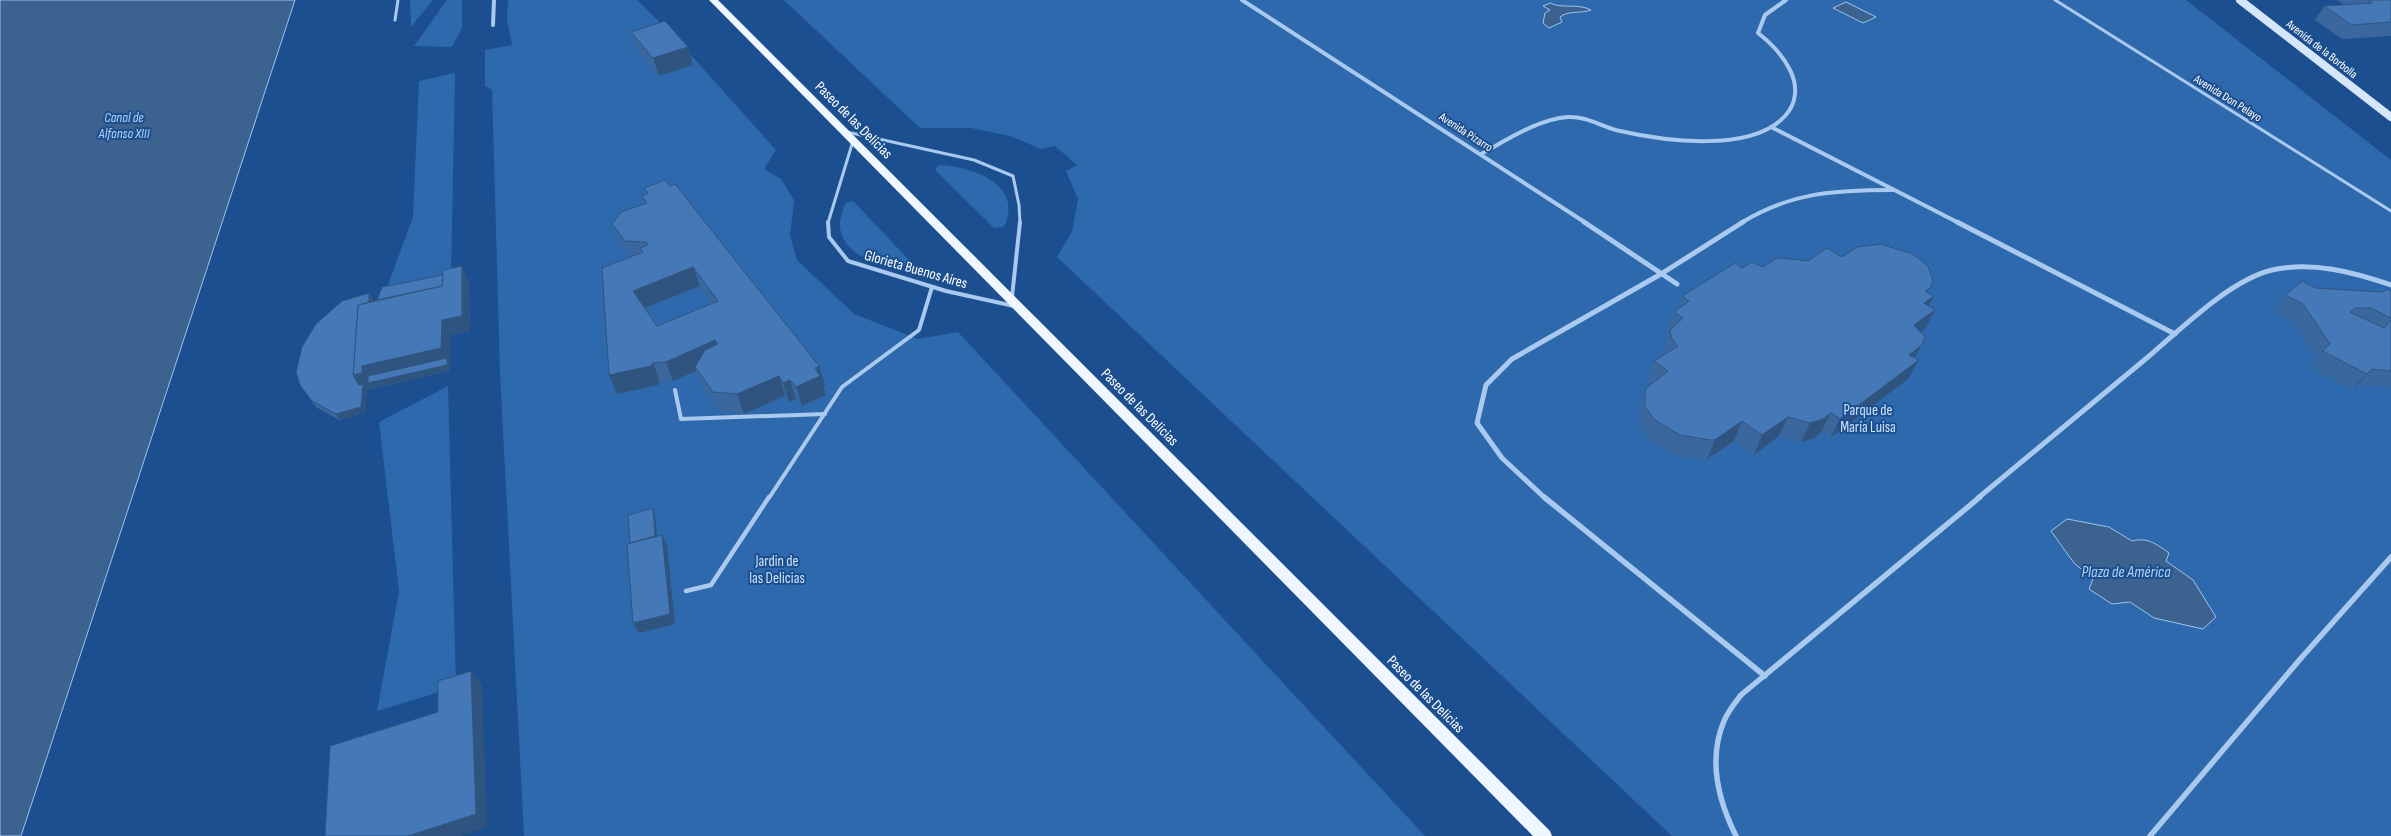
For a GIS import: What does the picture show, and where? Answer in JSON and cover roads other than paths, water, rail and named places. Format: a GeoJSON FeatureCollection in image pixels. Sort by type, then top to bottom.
{"type":"FeatureCollection","features":[{"type":"Feature","properties":{"kind":"main road","name":"Paseo de las Delicias"},"geometry":{"type":"LineString","coordinates":[[713,0],[1544,836]]}},
{"type":"Feature","properties":{"kind":"main road","name":"Avenida de la Borbolla"},"geometry":{"type":"LineString","coordinates":[[2240,0],[2391,117]]}},
{"type":"Feature","properties":{"kind":"street"},"geometry":{"type":"LineString","coordinates":[[493,25],[494,0]]}},
{"type":"Feature","properties":{"kind":"street","name":"Avenida Pizarro"},"geometry":{"type":"LineString","coordinates":[[1242,0],[1481,154],[1677,284]]}},
{"type":"Feature","properties":{"kind":"street"},"geometry":{"type":"LineString","coordinates":[[1481,154],[1552,120],[1568,117],[1594,121],[1617,131],[1678,140],[1713,141],[1749,136],[1773,128],[1791,109],[1796,88],[1792,74],[1784,61],[1758,33],[1764,14],[1786,0]]}},
{"type":"Feature","properties":{"kind":"street"},"geometry":{"type":"LineString","coordinates":[[1773,128],[2175,334]]}},
{"type":"Feature","properties":{"kind":"street"},"geometry":{"type":"LineString","coordinates":[[1765,676],[1559,510],[1502,458],[1477,422],[1486,385],[1512,359],[1661,274],[1751,217],[1792,199],[1838,190],[1893,190]]}},
{"type":"Feature","properties":{"kind":"street"},"geometry":{"type":"LineString","coordinates":[[1736,836],[1729,824],[1717,786],[1716,751],[1724,720],[1741,695],[2175,334],[2242,283],[2272,270],[2310,268],[2357,274],[2391,285]]}},
{"type":"Feature","properties":{"kind":"street"},"geometry":{"type":"LineString","coordinates":[[2150,836],[2302,656],[2391,557]]}},
{"type":"Feature","properties":{"kind":"lane"},"geometry":{"type":"LineString","coordinates":[[395,20],[398,0]]}},
{"type":"Feature","properties":{"kind":"lane","name":"Avenida Don Pelayo"},"geometry":{"type":"LineString","coordinates":[[2055,0],[2391,211]]}},
{"type":"Feature","properties":{"kind":"lane"},"geometry":{"type":"LineString","coordinates":[[841,130],[974,160],[1013,176],[1019,193],[1021,211],[1015,303]]}},
{"type":"Feature","properties":{"kind":"lane","name":"Glorieta Buenos Aires"},"geometry":{"type":"LineString","coordinates":[[853,141],[828,222],[829,238],[848,261],[932,287],[1015,303]]}},
{"type":"Feature","properties":{"kind":"lane"},"geometry":{"type":"LineString","coordinates":[[686,591],[711,585],[842,387],[919,330],[932,287]]}},
{"type":"Feature","properties":{"kind":"lane"},"geometry":{"type":"LineString","coordinates":[[675,390],[682,418],[824,414]]}},
{"type":"Feature","properties":{"kind":"water","name":"Canal de Alfonso XIII"},"geometry":{"type":"Polygon","coordinates":[[[0,0],[295,0],[21,836],[0,836],[0,0]]]}},
{"type":"Feature","properties":{"kind":"water"},"geometry":{"type":"Polygon","coordinates":[[[1846,2],[1876,17],[1863,23],[1833,8],[1846,2]]]}},
{"type":"Feature","properties":{"kind":"water"},"geometry":{"type":"Polygon","coordinates":[[[1550,3],[1591,10],[1563,15],[1560,17],[1562,22],[1549,28],[1543,23],[1545,13],[1550,10],[1543,6],[1550,3]]]}},
{"type":"Feature","properties":{"kind":"water","name":"Plaza de América"},"geometry":{"type":"Polygon","coordinates":[[[2067,519],[2109,527],[2132,541],[2143,540],[2152,542],[2160,547],[2169,553],[2166,561],[2193,580],[2216,617],[2203,629],[2154,618],[2130,602],[2112,604],[2089,589],[2093,579],[2074,563],[2051,531],[2067,519]]]}},
{"type":"Feature","properties":{"kind":"park label","name":"Parque de María Luisa"},"geometry":{"type":"Point","coordinates":[1868,418]}},
{"type":"Feature","properties":{"kind":"park label","name":"Jardin de las Delicias"},"geometry":{"type":"Point","coordinates":[777,570]}}]}
